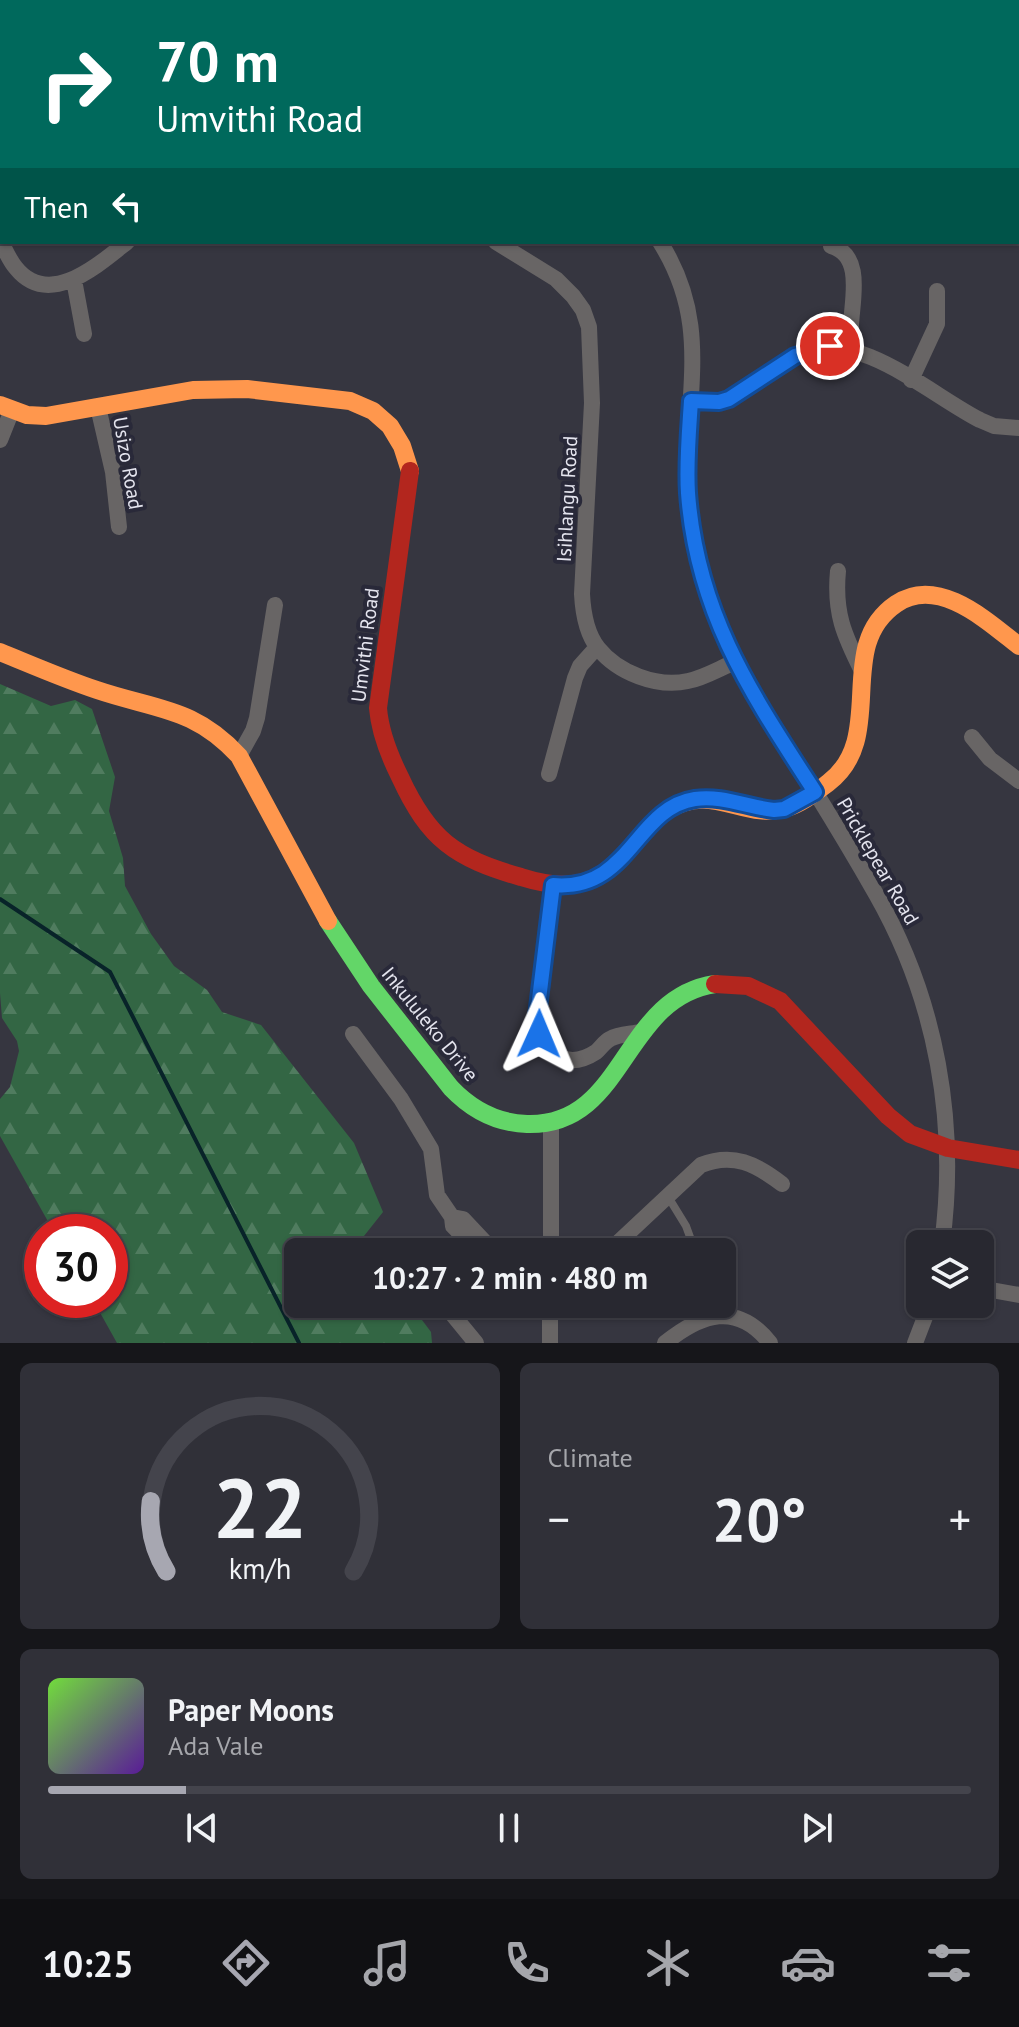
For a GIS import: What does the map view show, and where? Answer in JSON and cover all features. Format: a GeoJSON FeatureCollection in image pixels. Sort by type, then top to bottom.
{"type":"FeatureCollection","features":[{"type":"Feature","properties":{"kind":"street"},"geometry":{"type":"LineString","coordinates":[[2,244],[14,266],[25,277],[46,285],[74,280],[124,244]]}},
{"type":"Feature","properties":{"kind":"street","name":"Isihlangu Road"},"geometry":{"type":"LineString","coordinates":[[499,244],[556,279],[573,296],[589,327],[592,403],[582,594],[584,618],[597,647]]}},
{"type":"Feature","properties":{"kind":"street","name":"Pricklepear Road"},"geometry":{"type":"LineString","coordinates":[[661,244],[678,277],[689,313],[693,356],[688,491],[692,527],[709,601],[735,662],[895,927],[912,967],[930,1022],[948,1148],[944,1230]]}},
{"type":"Feature","properties":{"kind":"street"},"geometry":{"type":"LineString","coordinates":[[831,246],[843,251],[851,266],[854,283],[851,331],[855,350]]}},
{"type":"Feature","properties":{"kind":"street"},"geometry":{"type":"LineString","coordinates":[[74,280],[84,334]]}},
{"type":"Feature","properties":{"kind":"street"},"geometry":{"type":"LineString","coordinates":[[911,380],[937,324],[937,291]]}},
{"type":"Feature","properties":{"kind":"street"},"geometry":{"type":"LineString","coordinates":[[691,401],[719,402],[729,399],[804,351],[830,346],[855,350],[980,420],[994,426],[1019,428]]}},
{"type":"Feature","properties":{"kind":"street","name":"Umvithi Road"},"geometry":{"type":"LineString","coordinates":[[6,408],[46,416],[182,391],[247,389],[350,401],[364,405],[384,418],[401,442],[410,470],[378,708],[388,752],[420,820],[441,842],[477,862],[527,879],[553,885],[578,883],[604,873],[651,825],[682,803],[709,799],[774,810],[784,809],[815,792],[843,770],[854,750],[861,720],[862,673],[868,639],[878,618],[901,601],[935,595],[957,604],[1019,646]]}},
{"type":"Feature","properties":{"kind":"street","name":"Usizo Road"},"geometry":{"type":"LineString","coordinates":[[98,407],[113,472],[119,527]]}},
{"type":"Feature","properties":{"kind":"street"},"geometry":{"type":"LineString","coordinates":[[0,440],[6,408]]}},
{"type":"Feature","properties":{"kind":"street"},"geometry":{"type":"LineString","coordinates":[[838,571],[839,622],[862,673]]}},
{"type":"Feature","properties":{"kind":"street"},"geometry":{"type":"LineString","coordinates":[[239,756],[257,718],[275,605]]}},
{"type":"Feature","properties":{"kind":"street"},"geometry":{"type":"LineString","coordinates":[[549,774],[575,678],[580,666],[597,647],[614,663],[632,673],[666,683],[690,681],[735,662]]}},
{"type":"Feature","properties":{"kind":"street","name":"Inkululeko Drive"},"geometry":{"type":"LineString","coordinates":[[0,652],[101,691],[191,716],[217,734],[239,756],[345,949],[374,991],[451,1088],[472,1108],[501,1121],[517,1124],[551,1122],[578,1110],[594,1098],[640,1032],[664,1004],[691,990],[715,983],[754,988],[787,1007],[900,1127],[922,1140],[948,1148],[1019,1160]]}},
{"type":"Feature","properties":{"kind":"street"},"geometry":{"type":"LineString","coordinates":[[972,737],[990,759],[1019,781]]}},
{"type":"Feature","properties":{"kind":"street"},"geometry":{"type":"LineString","coordinates":[[553,885],[536,1024],[543,1044],[556,1057],[566,1061],[578,1060],[596,1052],[610,1038],[640,1032]]}},
{"type":"Feature","properties":{"kind":"street"},"geometry":{"type":"LineString","coordinates":[[353,1034],[401,1099],[431,1149],[437,1195],[452,1217],[453,1226],[465,1238]]}},
{"type":"Feature","properties":{"kind":"street"},"geometry":{"type":"LineString","coordinates":[[551,1122],[551,1238]]}},
{"type":"Feature","properties":{"kind":"street"},"geometry":{"type":"LineString","coordinates":[[622,1238],[701,1165],[725,1159],[749,1163],[782,1184]]}},
{"type":"Feature","properties":{"kind":"street"},"geometry":{"type":"LineString","coordinates":[[452,1217],[463,1219],[481,1238]]}},
{"type":"Feature","properties":{"kind":"street"},"geometry":{"type":"LineString","coordinates":[[994,1291],[1019,1295]]}},
{"type":"Feature","properties":{"kind":"street"},"geometry":{"type":"LineString","coordinates":[[665,1343],[700,1320],[720,1316],[743,1320],[770,1343]]}},
{"type":"Feature","properties":{"kind":"street"},"geometry":{"type":"LineString","coordinates":[[455,1318],[476,1343]]}},
{"type":"Feature","properties":{"kind":"street"},"geometry":{"type":"LineString","coordinates":[[550,1318],[550,1343]]}},
{"type":"Feature","properties":{"kind":"street"},"geometry":{"type":"LineString","coordinates":[[915,1343],[925,1318]]}},
{"type":"Feature","properties":{"kind":"lane"},"geometry":{"type":"LineString","coordinates":[[667,1195],[690,1238]]}},
{"type":"Feature","properties":{"kind":"green space"},"geometry":{"type":"Polygon","coordinates":[[[0,684],[51,706],[75,700],[92,709],[115,777],[109,811],[123,858],[125,886],[151,934],[174,966],[207,990],[222,1012],[261,1025],[354,1143],[383,1212],[362,1238],[284,1238],[284,1318],[420,1318],[431,1332],[432,1343],[117,1343],[103,1318],[128,1318],[128,1214],[44,1214],[0,1136],[0,1099],[10,1087],[19,1051],[17,1041],[2,1018],[0,684]]]}},
{"type":"Feature","properties":{"kind":"waterway"},"geometry":{"type":"LineString","coordinates":[[0,899],[110,972],[299,1343]]}},
{"type":"Feature","properties":{"kind":"traffic: fast"},"geometry":{"type":"LineString","coordinates":[[328,921],[371,986],[451,1088],[485,1114],[516,1123],[560,1119],[585,1105],[605,1085],[660,1012],[684,994],[715,984]]}},
{"type":"Feature","properties":{"kind":"traffic: slow"},"geometry":{"type":"LineString","coordinates":[[0,405],[27,415],[46,416],[193,390],[247,389],[350,401],[373,411],[390,426],[402,446],[410,471]]}},
{"type":"Feature","properties":{"kind":"traffic: slow"},"geometry":{"type":"LineString","coordinates":[[668,810],[684,802],[714,800],[771,811],[797,804],[828,783],[846,764],[856,742],[867,644],[877,622],[896,604],[912,596],[945,598],[961,605],[1019,646]]}},
{"type":"Feature","properties":{"kind":"traffic: slow"},"geometry":{"type":"LineString","coordinates":[[0,652],[85,686],[173,712],[206,728],[222,740],[239,756],[328,921]]}},
{"type":"Feature","properties":{"kind":"traffic: jam"},"geometry":{"type":"LineString","coordinates":[[410,471],[378,708],[389,752],[422,817],[461,854],[529,880],[565,885],[583,882],[604,873],[668,810]]}},
{"type":"Feature","properties":{"kind":"traffic: jam"},"geometry":{"type":"LineString","coordinates":[[715,984],[748,986],[780,1001],[888,1116],[910,1134],[948,1148],[1019,1160]]}},
{"type":"Feature","properties":{"kind":"route"},"geometry":{"type":"LineString","coordinates":[[539,1034],[536,1024],[553,885],[578,883],[604,873],[670,809],[693,799],[731,801],[774,810],[784,809],[815,792],[735,662],[719,630],[703,581],[692,527],[688,453],[691,401],[719,402],[729,399],[804,351],[830,346]]}}]}
